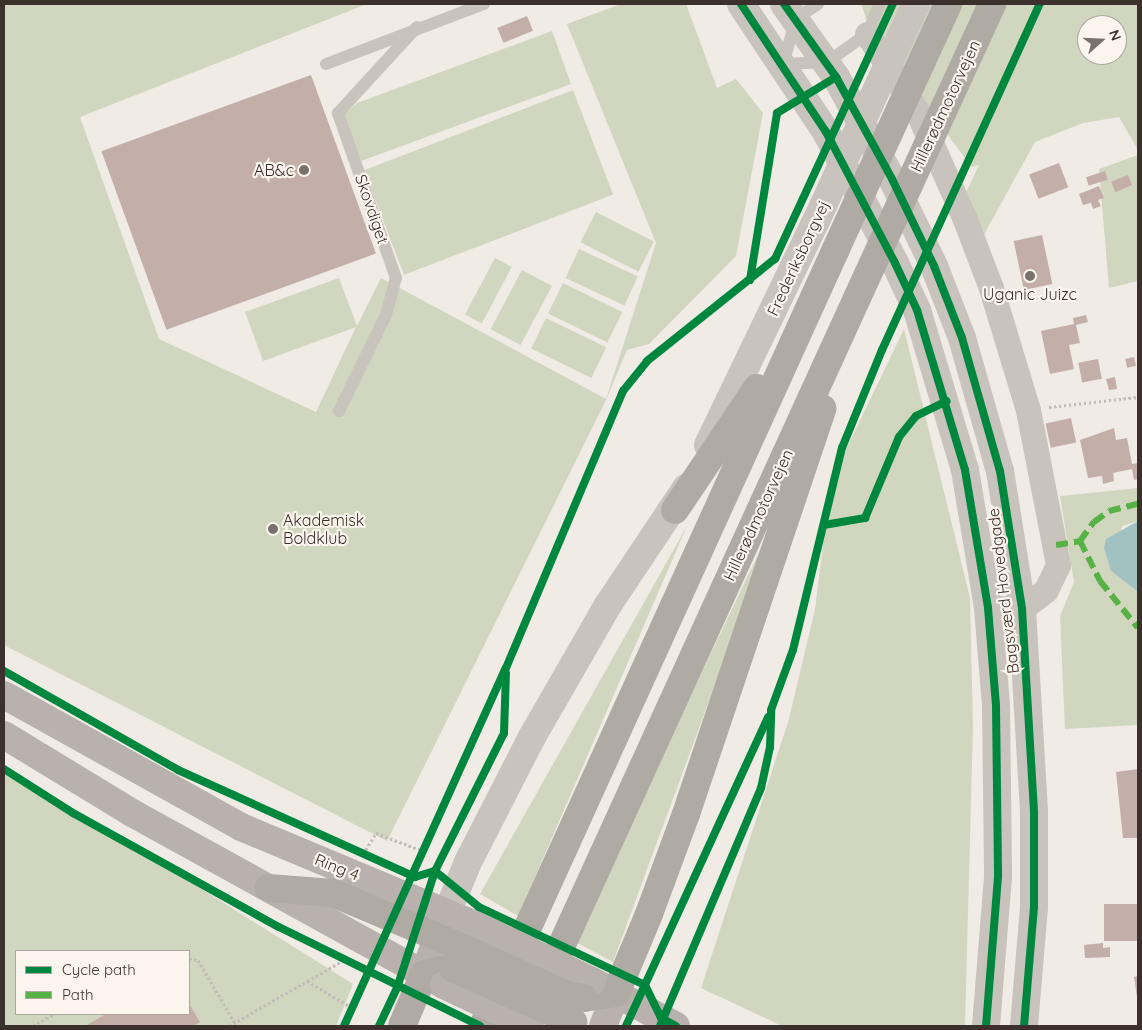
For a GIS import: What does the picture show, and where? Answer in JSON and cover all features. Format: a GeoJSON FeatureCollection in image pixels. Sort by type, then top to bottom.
{"type":"FeatureCollection","features":[{"type":"Feature","properties":{"kind":"highway"},"geometry":{"type":"LineString","coordinates":[[483,1026],[802,321],[948,4]]}},
{"type":"Feature","properties":{"kind":"highway","name":"Hillerødmotorvejen"},"geometry":{"type":"LineString","coordinates":[[525,1026],[992,4]]}},
{"type":"Feature","properties":{"kind":"highway"},"geometry":{"type":"LineString","coordinates":[[452,960],[567,995],[588,989],[616,993],[686,814],[801,477],[857,298]]}},
{"type":"Feature","properties":{"kind":"highway"},"geometry":{"type":"LineString","coordinates":[[674,510],[802,321]]}},
{"type":"Feature","properties":{"kind":"highway"},"geometry":{"type":"LineString","coordinates":[[269,888],[333,893],[442,925],[452,960],[578,1024]]}},
{"type":"Feature","properties":{"kind":"highway"},"geometry":{"type":"LineString","coordinates":[[402,1026],[452,960]]}},
{"type":"Feature","properties":{"kind":"main road","name":"Ring 4"},"geometry":{"type":"LineString","coordinates":[[4,695],[241,827],[442,925]]}},
{"type":"Feature","properties":{"kind":"main road"},"geometry":{"type":"LineString","coordinates":[[4,735],[269,888],[452,960],[530,1026]]}},
{"type":"Feature","properties":{"kind":"main road"},"geometry":{"type":"LineString","coordinates":[[442,925],[452,960]]}},
{"type":"Feature","properties":{"kind":"main road"},"geometry":{"type":"LineString","coordinates":[[603,1026],[616,993],[676,1026]]}},
{"type":"Feature","properties":{"kind":"street"},"geometry":{"type":"LineString","coordinates":[[741,4],[783,64]]}},
{"type":"Feature","properties":{"kind":"street","name":"Frederiksborgvej"},"geometry":{"type":"LineString","coordinates":[[442,925],[468,862],[532,737],[608,605],[674,510],[817,219],[916,4]]}},
{"type":"Feature","properties":{"kind":"street","name":"Bagsværd Hovedgade"},"geometry":{"type":"LineString","coordinates":[[799,9],[892,179],[934,266],[962,338],[1000,471],[1022,609],[1034,832],[1034,907],[1024,1026]]}},
{"type":"Feature","properties":{"kind":"street","name":"Bagsværd Hovedgade"},"geometry":{"type":"LineString","coordinates":[[867,34],[917,111],[964,217],[991,288],[1028,410],[1058,565],[1046,590],[1022,609],[988,608]]}},
{"type":"Feature","properties":{"kind":"street","name":"Bagsværd Hovedgade"},"geometry":{"type":"LineString","coordinates":[[783,64],[863,198],[917,310],[965,470],[988,608],[999,791],[998,877],[986,1026]]}},
{"type":"Feature","properties":{"kind":"lane","name":"Skovdiget"},"geometry":{"type":"LineString","coordinates":[[326,64],[417,27],[484,4]]}},
{"type":"Feature","properties":{"kind":"lane"},"geometry":{"type":"LineString","coordinates":[[799,9],[783,64],[827,62],[867,34],[880,4]]}},
{"type":"Feature","properties":{"kind":"lane","name":"Skovdiget"},"geometry":{"type":"LineString","coordinates":[[339,411],[386,315],[396,278],[338,113],[417,27]]}},
{"type":"Feature","properties":{"kind":"path"},"geometry":{"type":"LineString","coordinates":[[1028,410],[1138,397]]}},
{"type":"Feature","properties":{"kind":"path"},"geometry":{"type":"LineString","coordinates":[[363,854],[376,833],[421,855],[427,843]]}},
{"type":"Feature","properties":{"kind":"path"},"geometry":{"type":"LineString","coordinates":[[354,850],[372,857]]}},
{"type":"Feature","properties":{"kind":"path"},"geometry":{"type":"LineString","coordinates":[[334,956],[345,962]]}},
{"type":"Feature","properties":{"kind":"path"},"geometry":{"type":"LineString","coordinates":[[190,959],[198,960],[235,1023]]}},
{"type":"Feature","properties":{"kind":"path"},"geometry":{"type":"LineString","coordinates":[[229,1026],[307,981],[345,962]]}},
{"type":"Feature","properties":{"kind":"path"},"geometry":{"type":"LineString","coordinates":[[307,981],[350,1010],[355,999]]}},
{"type":"Feature","properties":{"kind":"path"},"geometry":{"type":"LineString","coordinates":[[33,1026],[52,1015]]}},
{"type":"Feature","properties":{"kind":"green space","name":"Akademisk Boldklub"},"geometry":{"type":"Polygon","coordinates":[[[4,4],[367,4],[80,117],[159,339],[316,412],[356,327],[263,361],[245,312],[339,278],[357,326],[381,278],[606,399],[656,243],[567,24],[621,4],[686,4],[717,88],[736,79],[763,113],[736,256],[649,344],[627,350],[606,400],[387,841],[4,645],[4,4]]]}},
{"type":"Feature","properties":{"kind":"green space"},"geometry":{"type":"Polygon","coordinates":[[[861,4],[1138,4],[1138,150],[1119,117],[1083,123],[1035,142],[981,240],[964,197],[979,165],[972,167],[873,37],[861,4]]]}},
{"type":"Feature","properties":{"kind":"green space"},"geometry":{"type":"Polygon","coordinates":[[[552,31],[571,84],[361,161],[344,114],[357,103],[552,31]]]}},
{"type":"Feature","properties":{"kind":"green space"},"geometry":{"type":"Polygon","coordinates":[[[573,90],[613,195],[404,275],[364,170],[573,90]]]}},
{"type":"Feature","properties":{"kind":"green space"},"geometry":{"type":"Polygon","coordinates":[[[1138,155],[1138,281],[1109,288],[1099,169],[1138,155]]]}},
{"type":"Feature","properties":{"kind":"green space"},"geometry":{"type":"Polygon","coordinates":[[[596,212],[654,242],[638,272],[581,242],[596,212]]]}},
{"type":"Feature","properties":{"kind":"green space"},"geometry":{"type":"Polygon","coordinates":[[[579,249],[638,276],[624,305],[565,278],[579,249]]]}},
{"type":"Feature","properties":{"kind":"green space"},"geometry":{"type":"Polygon","coordinates":[[[495,258],[512,267],[482,323],[465,315],[495,258]]]}},
{"type":"Feature","properties":{"kind":"green space"},"geometry":{"type":"Polygon","coordinates":[[[522,270],[552,286],[521,345],[491,329],[522,270]]]}},
{"type":"Feature","properties":{"kind":"green space"},"geometry":{"type":"Polygon","coordinates":[[[563,283],[622,312],[607,342],[548,314],[563,283]]]}},
{"type":"Feature","properties":{"kind":"green space"},"geometry":{"type":"Polygon","coordinates":[[[546,318],[606,347],[591,378],[531,349],[546,318]]]}},
{"type":"Feature","properties":{"kind":"green space"},"geometry":{"type":"Polygon","coordinates":[[[904,329],[970,598],[973,725],[965,1026],[782,1026],[701,988],[789,719],[815,609],[831,481],[904,329]]]}},
{"type":"Feature","properties":{"kind":"green space"},"geometry":{"type":"Polygon","coordinates":[[[1138,488],[1138,521],[1122,526],[1111,571],[1138,592],[1138,725],[1065,729],[1060,616],[1074,582],[1060,496],[1138,488]]]}},
{"type":"Feature","properties":{"kind":"green space"},"geometry":{"type":"Polygon","coordinates":[[[780,508],[613,962],[574,941],[780,508]]]}},
{"type":"Feature","properties":{"kind":"green space"},"geometry":{"type":"Polygon","coordinates":[[[687,526],[518,916],[480,894],[687,526]]]}},
{"type":"Feature","properties":{"kind":"green space"},"geometry":{"type":"Polygon","coordinates":[[[4,765],[353,984],[336,1026],[4,1026],[4,765]]]}},
{"type":"Feature","properties":{"kind":"water"},"geometry":{"type":"Polygon","coordinates":[[[1138,521],[1138,592],[1111,571],[1104,548],[1106,539],[1138,521]]]}},
{"type":"Feature","properties":{"kind":"building"},"geometry":{"type":"Polygon","coordinates":[[[527,16],[533,31],[503,43],[497,28],[527,16]]]}},
{"type":"Feature","properties":{"kind":"building"},"geometry":{"type":"Polygon","coordinates":[[[311,75],[376,254],[166,330],[101,151],[311,75]]]}},
{"type":"Feature","properties":{"kind":"building"},"geometry":{"type":"Polygon","coordinates":[[[1059,163],[1068,187],[1038,199],[1029,174],[1059,163]]]}},
{"type":"Feature","properties":{"kind":"building"},"geometry":{"type":"Polygon","coordinates":[[[1105,171],[1108,180],[1089,186],[1086,177],[1105,171]]]}},
{"type":"Feature","properties":{"kind":"building"},"geometry":{"type":"Polygon","coordinates":[[[1128,175],[1132,185],[1115,192],[1111,182],[1128,175]]]}},
{"type":"Feature","properties":{"kind":"building"},"geometry":{"type":"Polygon","coordinates":[[[1099,186],[1104,198],[1098,200],[1101,206],[1093,209],[1091,203],[1083,205],[1079,194],[1099,186]]]}},
{"type":"Feature","properties":{"kind":"building"},"geometry":{"type":"Polygon","coordinates":[[[1042,235],[1052,284],[1024,290],[1014,241],[1042,235]]]}},
{"type":"Feature","properties":{"kind":"building"},"geometry":{"type":"Polygon","coordinates":[[[1086,315],[1088,322],[1076,325],[1080,343],[1069,345],[1074,369],[1050,374],[1041,331],[1074,324],[1073,318],[1086,315]]]}},
{"type":"Feature","properties":{"kind":"building"},"geometry":{"type":"Polygon","coordinates":[[[1134,357],[1136,366],[1127,368],[1125,359],[1134,357]]]}},
{"type":"Feature","properties":{"kind":"building"},"geometry":{"type":"Polygon","coordinates":[[[1098,359],[1102,379],[1082,382],[1078,363],[1098,359]]]}},
{"type":"Feature","properties":{"kind":"building"},"geometry":{"type":"Polygon","coordinates":[[[1115,377],[1117,389],[1109,390],[1106,379],[1115,377]]]}},
{"type":"Feature","properties":{"kind":"building"},"geometry":{"type":"Polygon","coordinates":[[[1071,418],[1076,442],[1051,448],[1046,423],[1071,418]]]}},
{"type":"Feature","properties":{"kind":"building"},"geometry":{"type":"Polygon","coordinates":[[[1114,428],[1116,440],[1127,438],[1132,464],[1138,463],[1138,479],[1134,480],[1132,469],[1113,473],[1114,481],[1103,484],[1102,476],[1088,478],[1080,440],[1114,428]]]}},
{"type":"Feature","properties":{"kind":"building"},"geometry":{"type":"Polygon","coordinates":[[[1138,769],[1138,838],[1123,838],[1116,772],[1138,769]]]}},
{"type":"Feature","properties":{"kind":"building"},"geometry":{"type":"Polygon","coordinates":[[[1104,904],[1138,904],[1138,941],[1104,941],[1104,904]]]}},
{"type":"Feature","properties":{"kind":"building"},"geometry":{"type":"Polygon","coordinates":[[[1103,943],[1103,948],[1110,947],[1110,957],[1085,958],[1084,945],[1103,943]]]}},
{"type":"Feature","properties":{"kind":"building"},"geometry":{"type":"Polygon","coordinates":[[[1138,976],[1138,997],[1137,997],[1134,977],[1138,976]]]}},
{"type":"Feature","properties":{"kind":"building"},"geometry":{"type":"Polygon","coordinates":[[[190,1006],[200,1022],[193,1026],[85,1026],[104,1015],[190,1015],[190,1006]]]}},
{"type":"Feature","properties":{"kind":"marked path"},"geometry":{"type":"LineString","coordinates":[[1056,545],[1080,541],[1094,522],[1109,511],[1138,504]]}},
{"type":"Feature","properties":{"kind":"marked path"},"geometry":{"type":"LineString","coordinates":[[1080,541],[1100,581],[1138,628]]}},
{"type":"Feature","properties":{"kind":"cycle path"},"geometry":{"type":"LineString","coordinates":[[741,4],[826,132],[895,263],[917,310],[965,470],[988,608],[996,706],[998,877],[986,1026]]}},
{"type":"Feature","properties":{"kind":"cycle path"},"geometry":{"type":"LineString","coordinates":[[784,4],[836,77],[892,179],[934,266],[962,338],[1000,471],[1022,609],[1034,813],[1034,907],[1024,1026]]}},
{"type":"Feature","properties":{"kind":"cycle path"},"geometry":{"type":"LineString","coordinates":[[344,1026],[506,668],[623,391],[647,361],[775,259],[893,4]]}},
{"type":"Feature","properties":{"kind":"cycle path"},"geometry":{"type":"LineString","coordinates":[[660,1026],[761,788],[770,747],[771,710],[793,650],[842,448],[882,350],[1040,4]]}},
{"type":"Feature","properties":{"kind":"cycle path"},"geometry":{"type":"LineString","coordinates":[[750,280],[777,113],[836,77]]}},
{"type":"Feature","properties":{"kind":"cycle path"},"geometry":{"type":"LineString","coordinates":[[824,525],[865,518],[899,437],[916,416],[947,401]]}},
{"type":"Feature","properties":{"kind":"cycle path"},"geometry":{"type":"LineString","coordinates":[[4,671],[178,770],[415,877],[435,871]]}},
{"type":"Feature","properties":{"kind":"cycle path"},"geometry":{"type":"LineString","coordinates":[[379,1026],[397,988],[435,871],[504,733],[506,673]]}},
{"type":"Feature","properties":{"kind":"cycle path"},"geometry":{"type":"LineString","coordinates":[[626,1026],[768,717]]}},
{"type":"Feature","properties":{"kind":"cycle path"},"geometry":{"type":"LineString","coordinates":[[4,769],[73,813],[279,927],[480,1026]]}},
{"type":"Feature","properties":{"kind":"cycle path"},"geometry":{"type":"LineString","coordinates":[[435,871],[479,907],[645,985],[661,1018],[676,1026]]}},
{"type":"Feature","properties":{"kind":"place","name":"AB&c"},"geometry":{"type":"Point","coordinates":[304,170]}},
{"type":"Feature","properties":{"kind":"place","name":"Uganic Juizc"},"geometry":{"type":"Point","coordinates":[1030,276]}},
{"type":"Feature","properties":{"kind":"place","name":"Akademisk Boldklub"},"geometry":{"type":"Point","coordinates":[273,529]}}]}
